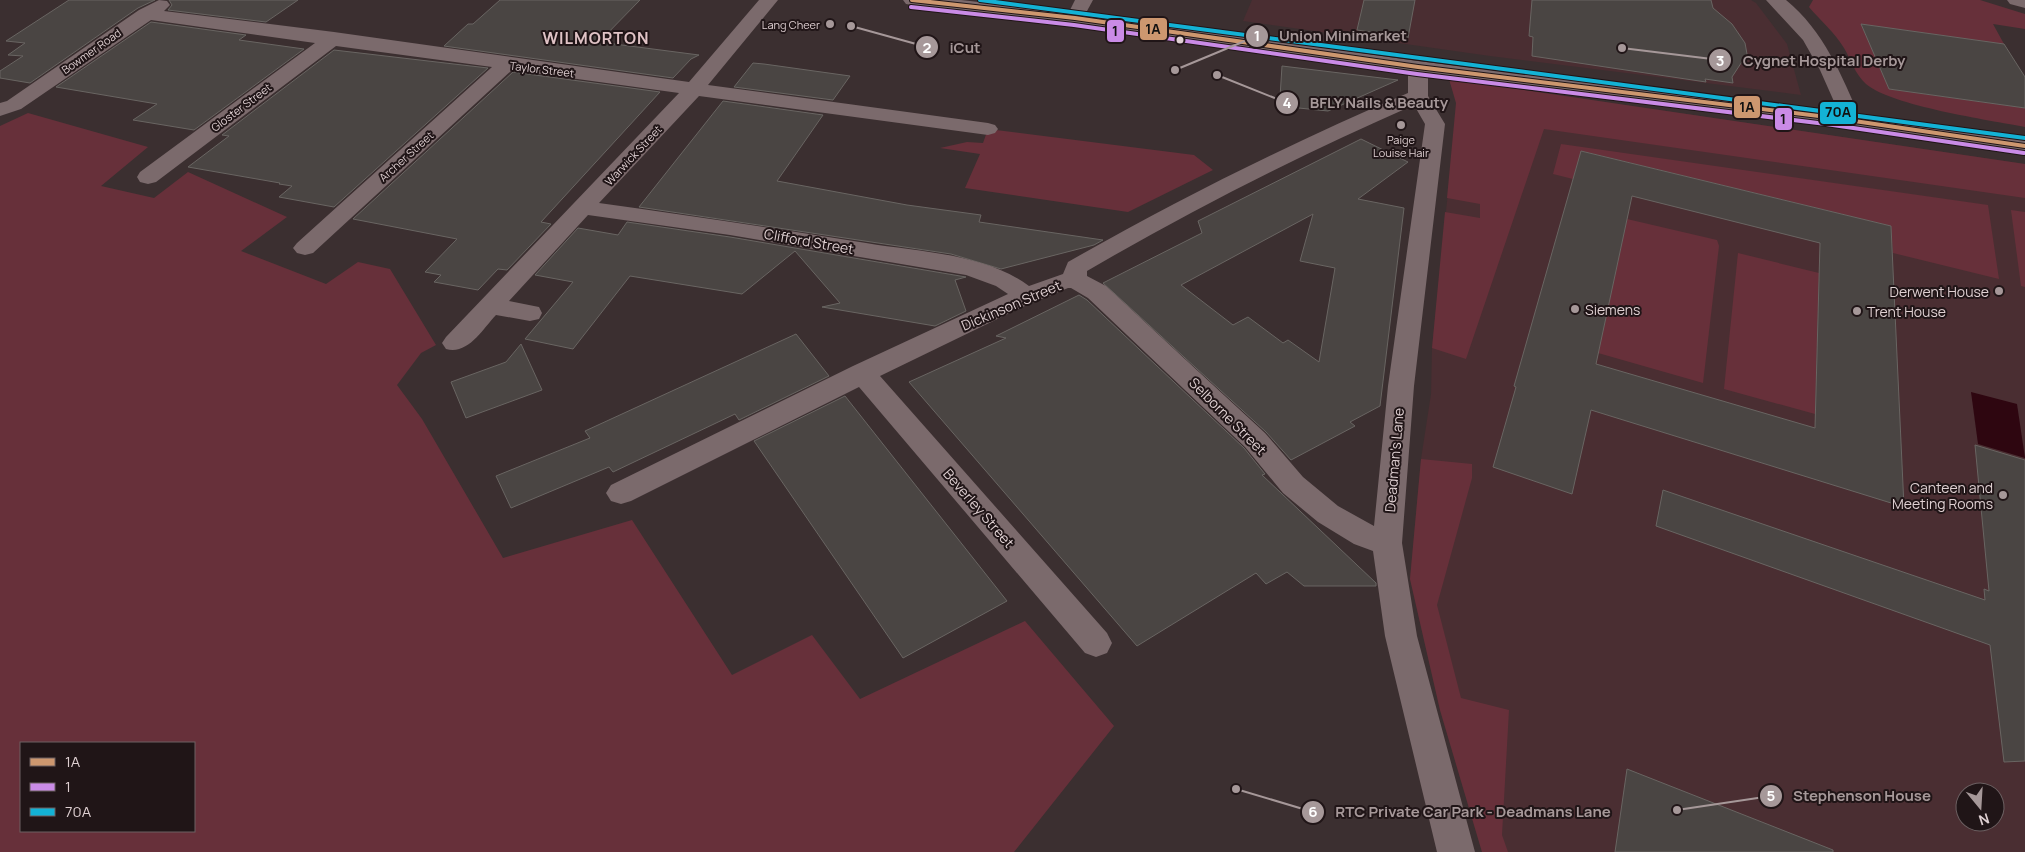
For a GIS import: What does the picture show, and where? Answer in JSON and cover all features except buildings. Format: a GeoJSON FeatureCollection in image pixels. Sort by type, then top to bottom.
{"type":"FeatureCollection","features":[{"type":"Feature","properties":{"kind":"street","name":"Bowmer Road"},"geometry":{"type":"LineString","coordinates":[[7,107],[145,14],[169,0]]}},
{"type":"Feature","properties":{"kind":"street","name":"Warwick Street"},"geometry":{"type":"LineString","coordinates":[[455,343],[694,89],[770,0]]}},
{"type":"Feature","properties":{"kind":"street"},"geometry":{"type":"LineString","coordinates":[[912,0],[1075,18],[1418,67],[1851,120],[2025,146]]}},
{"type":"Feature","properties":{"kind":"street"},"geometry":{"type":"LineString","coordinates":[[1075,18],[1084,0]]}},
{"type":"Feature","properties":{"kind":"street"},"geometry":{"type":"LineString","coordinates":[[1775,0],[1793,13],[1809,33],[1827,63],[1851,120]]}},
{"type":"Feature","properties":{"kind":"street"},"geometry":{"type":"LineString","coordinates":[[2016,0],[2025,3]]}},
{"type":"Feature","properties":{"kind":"street","name":"Taylor Street"},"geometry":{"type":"LineString","coordinates":[[145,14],[334,38],[506,65],[694,89],[934,132],[988,129]]}},
{"type":"Feature","properties":{"kind":"street","name":"Gloster Street"},"geometry":{"type":"LineString","coordinates":[[148,177],[334,38]]}},
{"type":"Feature","properties":{"kind":"street","name":"Archer Street"},"geometry":{"type":"LineString","coordinates":[[305,248],[506,65]]}},
{"type":"Feature","properties":{"kind":"street"},"geometry":{"type":"LineString","coordinates":[[1418,67],[1418,96]]}},
{"type":"Feature","properties":{"kind":"street","name":"Dickinson Street"},"geometry":{"type":"LineString","coordinates":[[621,493],[862,373],[1026,296],[1061,282],[1074,279],[1076,267],[1140,229],[1258,169],[1418,96]]}},
{"type":"Feature","properties":{"kind":"street","name":"Deadman's Lane"},"geometry":{"type":"LineString","coordinates":[[1418,96],[1435,124],[1401,386],[1387,543],[1401,636],[1456,852]]}},
{"type":"Feature","properties":{"kind":"street","name":"Clifford Street"},"geometry":{"type":"LineString","coordinates":[[584,208],[730,228],[970,268],[1005,280],[1026,296]]}},
{"type":"Feature","properties":{"kind":"street","name":"Selborne Street"},"geometry":{"type":"LineString","coordinates":[[1074,279],[1097,292],[1255,440],[1293,486],[1335,518],[1365,536],[1387,543]]}},
{"type":"Feature","properties":{"kind":"street"},"geometry":{"type":"LineString","coordinates":[[491,306],[530,312]]}},
{"type":"Feature","properties":{"kind":"street","name":"Beverley Street"},"geometry":{"type":"LineString","coordinates":[[862,373],[1096,643]]}},
{"type":"Feature","properties":{"kind":"shaded area"},"geometry":{"type":"Polygon","coordinates":[[[1252,0],[1751,0],[1756,3],[1787,44],[1801,95],[1490,56],[1243,21],[1252,0]]]}},
{"type":"Feature","properties":{"kind":"shaded area"},"geometry":{"type":"Polygon","coordinates":[[[1813,0],[1980,0],[2025,14],[2025,29],[1993,24],[2004,44],[1861,24],[1889,89],[2025,108],[2025,127],[1942,111],[1897,99],[1879,92],[1862,80],[1840,42],[1809,7],[1813,0]]]}},
{"type":"Feature","properties":{"kind":"shaded area"},"geometry":{"type":"Polygon","coordinates":[[[1449,79],[2025,164],[2025,852],[1482,852],[1440,710],[1410,579],[1421,459],[1431,394],[1432,348],[1457,104],[1449,79]]]}},
{"type":"Feature","properties":{"kind":"shaded area"},"geometry":{"type":"Polygon","coordinates":[[[1449,79],[2025,164],[2025,198],[1544,129],[1466,359],[1432,348],[1445,212],[1480,218],[1480,204],[1447,198],[1456,103],[1449,79]]]}},
{"type":"Feature","properties":{"kind":"shaded area"},"geometry":{"type":"Polygon","coordinates":[[[28,113],[148,147],[101,186],[154,198],[188,172],[287,217],[241,251],[326,284],[358,262],[390,269],[436,345],[421,353],[397,385],[422,419],[503,558],[632,520],[732,675],[812,635],[860,699],[1025,621],[1114,726],[1014,852],[0,852],[0,126],[28,113]]]}},
{"type":"Feature","properties":{"kind":"shaded area"},"geometry":{"type":"Polygon","coordinates":[[[988,129],[1194,155],[1213,170],[1128,212],[965,188],[980,154],[940,148],[967,142],[983,143],[988,129]]]}},
{"type":"Feature","properties":{"kind":"shaded area"},"geometry":{"type":"Polygon","coordinates":[[[1561,144],[1988,205],[1999,279],[1893,253],[1891,226],[1582,151],[1573,179],[1553,174],[1561,144]]]}},
{"type":"Feature","properties":{"kind":"shaded area"},"geometry":{"type":"Polygon","coordinates":[[[2011,210],[2025,212],[2025,287],[2021,286],[2011,210]]]}},
{"type":"Feature","properties":{"kind":"shaded area"},"geometry":{"type":"Polygon","coordinates":[[[1627,219],[1717,240],[1719,246],[1703,383],[1598,353],[1627,219]]]}},
{"type":"Feature","properties":{"kind":"shaded area"},"geometry":{"type":"Polygon","coordinates":[[[1738,253],[1819,273],[1815,414],[1724,389],[1738,253]]]}},
{"type":"Feature","properties":{"kind":"shaded area"},"geometry":{"type":"Polygon","coordinates":[[[1971,392],[2017,404],[2025,458],[1978,444],[1971,392]]]}},
{"type":"Feature","properties":{"kind":"shaded area"},"geometry":{"type":"Polygon","coordinates":[[[1421,459],[1472,464],[1472,478],[1437,605],[1461,698],[1509,710],[1502,835],[1508,852],[1482,852],[1440,710],[1410,579],[1421,459]]]}},
{"type":"Feature","properties":{"kind":"transit line","name":"1A"},"geometry":{"type":"LineString","coordinates":[[912,0],[1075,18],[1418,67],[1827,117],[2025,146]]}},
{"type":"Feature","properties":{"kind":"transit line","name":"70A"},"geometry":{"type":"LineString","coordinates":[[980,0],[1091,13],[1366,53],[1799,107],[2025,138]]}},
{"type":"Feature","properties":{"kind":"transit line","name":"1"},"geometry":{"type":"LineString","coordinates":[[911,7],[1074,25],[1417,74],[1826,124],[2024,153]]}},
{"type":"Feature","properties":{"kind":"place","name":"Lang Cheer"},"geometry":{"type":"Point","coordinates":[830,24]}},
{"type":"Feature","properties":{"kind":"place","name":"iCut"},"geometry":{"type":"Point","coordinates":[851,26]}},
{"type":"Feature","properties":{"kind":"place","name":"Cygnet Hospital Derby"},"geometry":{"type":"Point","coordinates":[1622,48]}},
{"type":"Feature","properties":{"kind":"place","name":"Union Minimarket"},"geometry":{"type":"Point","coordinates":[1175,70]}},
{"type":"Feature","properties":{"kind":"place","name":"BFLY Nails & Beauty"},"geometry":{"type":"Point","coordinates":[1217,75]}},
{"type":"Feature","properties":{"kind":"place","name":"Paige Louise Hair"},"geometry":{"type":"Point","coordinates":[1401,125]}},
{"type":"Feature","properties":{"kind":"place","name":"Derwent House"},"geometry":{"type":"Point","coordinates":[1999,291]}},
{"type":"Feature","properties":{"kind":"place","name":"Siemens"},"geometry":{"type":"Point","coordinates":[1575,309]}},
{"type":"Feature","properties":{"kind":"place","name":"Trent House"},"geometry":{"type":"Point","coordinates":[1857,311]}},
{"type":"Feature","properties":{"kind":"place","name":"Canteen and Meeting Rooms"},"geometry":{"type":"Point","coordinates":[2003,495]}},
{"type":"Feature","properties":{"kind":"place","name":"RTC Private Car Park - Deadmans Lane"},"geometry":{"type":"Point","coordinates":[1236,789]}},
{"type":"Feature","properties":{"kind":"place","name":"Stephenson House"},"geometry":{"type":"Point","coordinates":[1677,810]}},
{"type":"Feature","properties":{"kind":"district","name":"WILMORTON"},"geometry":{"type":"Point","coordinates":[596,38]}}]}
